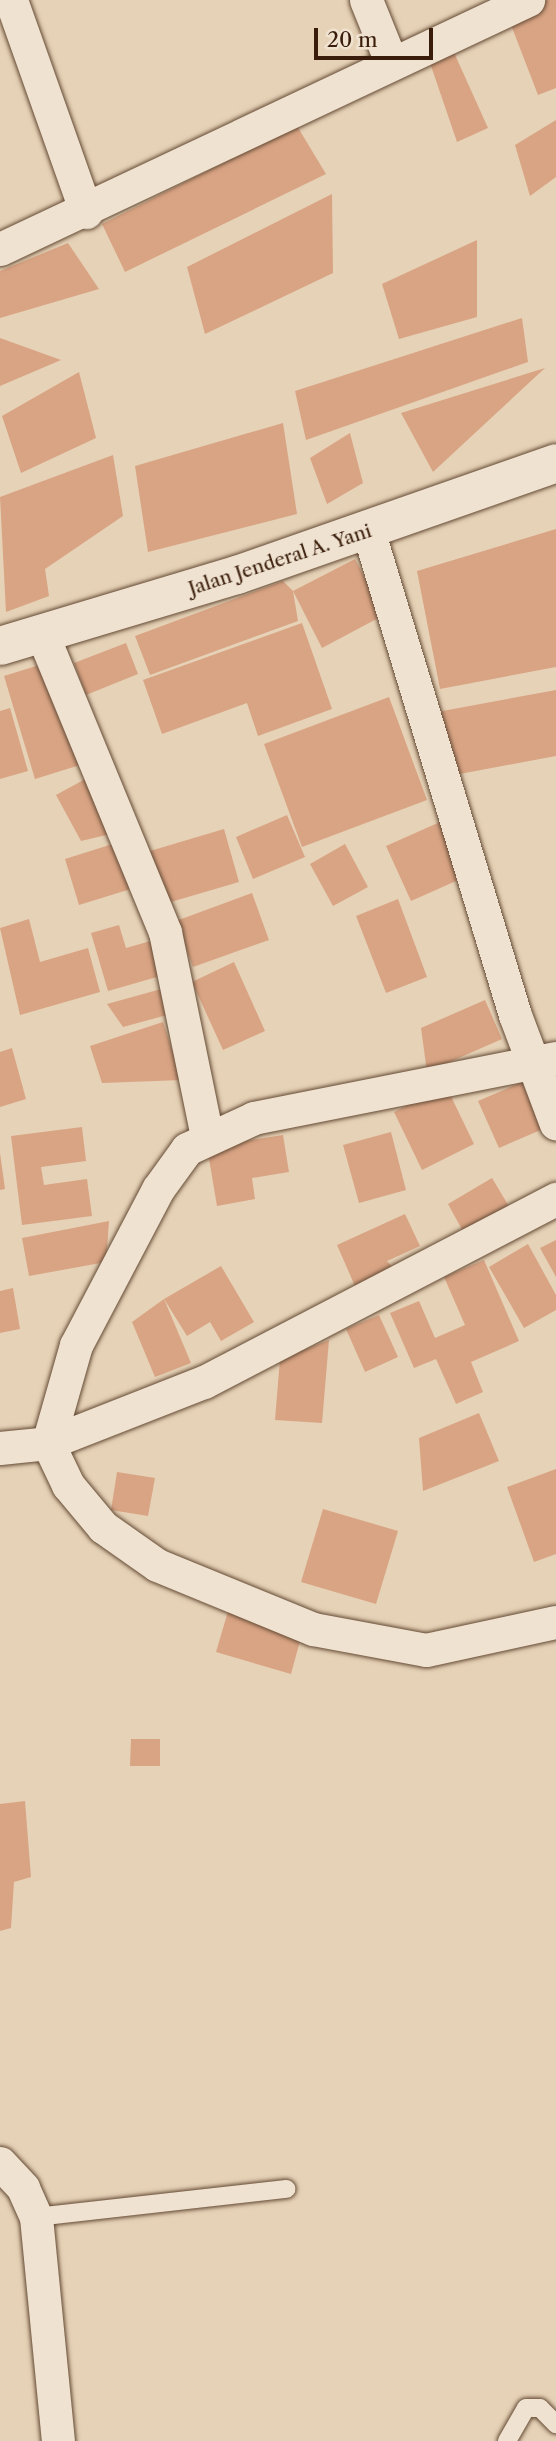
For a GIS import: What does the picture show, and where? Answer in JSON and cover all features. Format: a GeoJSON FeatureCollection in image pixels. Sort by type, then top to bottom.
{"type":"FeatureCollection","features":[{"type":"Feature","properties":{"kind":"main road","name":"Jalan Jenderal A. Yani"},"geometry":{"type":"LineString","coordinates":[[0,646],[43,636],[368,530],[556,463]]}},
{"type":"Feature","properties":{"kind":"street"},"geometry":{"type":"LineString","coordinates":[[11,0],[86,212]]}},
{"type":"Feature","properties":{"kind":"street"},"geometry":{"type":"LineString","coordinates":[[366,0],[391,62]]}},
{"type":"Feature","properties":{"kind":"street"},"geometry":{"type":"LineString","coordinates":[[0,249],[86,212],[391,62],[528,0]]}},
{"type":"Feature","properties":{"kind":"street"},"geometry":{"type":"LineString","coordinates":[[368,530],[544,1062],[556,1124]]}},
{"type":"Feature","properties":{"kind":"street"},"geometry":{"type":"LineString","coordinates":[[43,636],[165,932],[207,1137]]}},
{"type":"Feature","properties":{"kind":"street"},"geometry":{"type":"LineString","coordinates":[[544,1062],[254,1118],[207,1137],[187,1149],[159,1189],[121,1256],[76,1345],[48,1443],[68,1485],[103,1527],[158,1564],[313,1629],[426,1650],[556,1622]]}},
{"type":"Feature","properties":{"kind":"street"},"geometry":{"type":"LineString","coordinates":[[0,1448],[48,1443],[216,1377],[556,1199]]}},
{"type":"Feature","properties":{"kind":"street"},"geometry":{"type":"LineString","coordinates":[[0,2162],[23,2188],[36,2217],[58,2441]]}},
{"type":"Feature","properties":{"kind":"lane"},"geometry":{"type":"LineString","coordinates":[[36,2217],[286,2189]]}},
{"type":"Feature","properties":{"kind":"lane"},"geometry":{"type":"LineString","coordinates":[[507,2441],[526,2408],[540,2408],[556,2424]]}},
{"type":"Feature","properties":{"kind":"building"},"geometry":{"type":"Polygon","coordinates":[[[544,0],[556,0],[556,88],[538,95],[511,25],[544,0]]]}},
{"type":"Feature","properties":{"kind":"building"},"geometry":{"type":"Polygon","coordinates":[[[447,37],[488,128],[457,142],[429,60],[447,37]]]}},
{"type":"Feature","properties":{"kind":"building"},"geometry":{"type":"Polygon","coordinates":[[[556,120],[556,177],[530,196],[515,145],[556,120]]]}},
{"type":"Feature","properties":{"kind":"building"},"geometry":{"type":"Polygon","coordinates":[[[297,126],[326,174],[125,272],[102,224],[297,126]]]}},
{"type":"Feature","properties":{"kind":"building"},"geometry":{"type":"Polygon","coordinates":[[[332,194],[333,273],[205,334],[187,267],[332,194]]]}},
{"type":"Feature","properties":{"kind":"building"},"geometry":{"type":"Polygon","coordinates":[[[477,240],[477,317],[399,339],[382,284],[477,240]]]}},
{"type":"Feature","properties":{"kind":"building"},"geometry":{"type":"Polygon","coordinates":[[[68,243],[99,289],[0,318],[0,271],[68,243]]]}},
{"type":"Feature","properties":{"kind":"building"},"geometry":{"type":"Polygon","coordinates":[[[522,318],[528,362],[306,440],[295,391],[522,318]]]}},
{"type":"Feature","properties":{"kind":"building"},"geometry":{"type":"Polygon","coordinates":[[[0,338],[61,360],[0,386],[0,338]]]}},
{"type":"Feature","properties":{"kind":"building"},"geometry":{"type":"Polygon","coordinates":[[[545,368],[433,472],[401,413],[545,368]]]}},
{"type":"Feature","properties":{"kind":"building"},"geometry":{"type":"Polygon","coordinates":[[[79,372],[96,438],[21,473],[2,416],[79,372]]]}},
{"type":"Feature","properties":{"kind":"building"},"geometry":{"type":"Polygon","coordinates":[[[283,423],[297,514],[148,552],[135,466],[283,423]]]}},
{"type":"Feature","properties":{"kind":"building"},"geometry":{"type":"Polygon","coordinates":[[[350,433],[363,483],[327,504],[310,458],[350,433]]]}},
{"type":"Feature","properties":{"kind":"building"},"geometry":{"type":"Polygon","coordinates":[[[113,455],[123,516],[45,569],[49,596],[6,612],[0,497],[113,455]]]}},
{"type":"Feature","properties":{"kind":"building"},"geometry":{"type":"Polygon","coordinates":[[[556,529],[556,667],[440,689],[417,571],[556,529]]]}},
{"type":"Feature","properties":{"kind":"building"},"geometry":{"type":"Polygon","coordinates":[[[355,559],[384,615],[322,648],[293,591],[355,559]]]}},
{"type":"Feature","properties":{"kind":"building"},"geometry":{"type":"Polygon","coordinates":[[[283,581],[293,591],[298,621],[150,675],[135,636],[283,581]]]}},
{"type":"Feature","properties":{"kind":"building"},"geometry":{"type":"Polygon","coordinates":[[[302,623],[332,709],[258,736],[247,703],[162,734],[143,680],[302,623]]]}},
{"type":"Feature","properties":{"kind":"building"},"geometry":{"type":"Polygon","coordinates":[[[126,643],[138,674],[86,695],[74,663],[126,643]]]}},
{"type":"Feature","properties":{"kind":"building"},"geometry":{"type":"Polygon","coordinates":[[[49,662],[80,765],[35,779],[4,676],[49,662]]]}},
{"type":"Feature","properties":{"kind":"building"},"geometry":{"type":"Polygon","coordinates":[[[556,690],[556,756],[449,776],[437,712],[556,690]]]}},
{"type":"Feature","properties":{"kind":"building"},"geometry":{"type":"Polygon","coordinates":[[[389,697],[427,800],[302,847],[264,744],[389,697]]]}},
{"type":"Feature","properties":{"kind":"building"},"geometry":{"type":"Polygon","coordinates":[[[10,708],[28,771],[0,779],[0,711],[10,708]]]}},
{"type":"Feature","properties":{"kind":"building"},"geometry":{"type":"Polygon","coordinates":[[[89,777],[119,832],[81,841],[56,795],[89,777]]]}},
{"type":"Feature","properties":{"kind":"building"},"geometry":{"type":"Polygon","coordinates":[[[287,815],[305,857],[253,879],[236,837],[287,815]]]}},
{"type":"Feature","properties":{"kind":"building"},"geometry":{"type":"Polygon","coordinates":[[[440,822],[465,877],[411,901],[386,846],[440,822]]]}},
{"type":"Feature","properties":{"kind":"building"},"geometry":{"type":"Polygon","coordinates":[[[224,829],[239,882],[164,904],[150,851],[224,829]]]}},
{"type":"Feature","properties":{"kind":"building"},"geometry":{"type":"Polygon","coordinates":[[[119,842],[134,888],[79,905],[65,859],[119,842]]]}},
{"type":"Feature","properties":{"kind":"building"},"geometry":{"type":"Polygon","coordinates":[[[345,844],[368,887],[333,906],[310,864],[345,844]]]}},
{"type":"Feature","properties":{"kind":"building"},"geometry":{"type":"Polygon","coordinates":[[[252,893],[269,940],[193,967],[176,921],[252,893]]]}},
{"type":"Feature","properties":{"kind":"building"},"geometry":{"type":"Polygon","coordinates":[[[398,899],[427,977],[386,993],[356,916],[398,899]]]}},
{"type":"Feature","properties":{"kind":"building"},"geometry":{"type":"Polygon","coordinates":[[[29,919],[40,962],[88,948],[100,992],[20,1015],[0,928],[29,919]]]}},
{"type":"Feature","properties":{"kind":"building"},"geometry":{"type":"Polygon","coordinates":[[[119,925],[126,948],[154,940],[164,975],[108,991],[91,933],[119,925]]]}},
{"type":"Feature","properties":{"kind":"building"},"geometry":{"type":"Polygon","coordinates":[[[234,962],[265,1031],[223,1050],[192,982],[234,962]]]}},
{"type":"Feature","properties":{"kind":"building"},"geometry":{"type":"Polygon","coordinates":[[[172,986],[178,1012],[123,1027],[107,1004],[172,986]]]}},
{"type":"Feature","properties":{"kind":"building"},"geometry":{"type":"Polygon","coordinates":[[[485,1000],[502,1039],[427,1072],[421,1028],[485,1000]]]}},
{"type":"Feature","properties":{"kind":"building"},"geometry":{"type":"Polygon","coordinates":[[[163,1022],[182,1080],[102,1083],[90,1046],[163,1022]]]}},
{"type":"Feature","properties":{"kind":"building"},"geometry":{"type":"Polygon","coordinates":[[[12,1048],[26,1099],[0,1107],[0,1052],[12,1048]]]}},
{"type":"Feature","properties":{"kind":"building"},"geometry":{"type":"Polygon","coordinates":[[[522,1082],[543,1129],[499,1148],[478,1101],[522,1082]]]}},
{"type":"Feature","properties":{"kind":"building"},"geometry":{"type":"Polygon","coordinates":[[[446,1086],[474,1144],[422,1170],[394,1112],[446,1086]]]}},
{"type":"Feature","properties":{"kind":"building"},"geometry":{"type":"Polygon","coordinates":[[[82,1127],[86,1161],[41,1167],[44,1185],[87,1179],[92,1216],[22,1225],[11,1136],[82,1127]]]}},
{"type":"Feature","properties":{"kind":"building"},"geometry":{"type":"Polygon","coordinates":[[[391,1132],[406,1190],[359,1203],[343,1145],[391,1132]]]}},
{"type":"Feature","properties":{"kind":"building"},"geometry":{"type":"Polygon","coordinates":[[[283,1135],[289,1172],[252,1178],[255,1199],[217,1206],[207,1147],[283,1135]]]}},
{"type":"Feature","properties":{"kind":"building"},"geometry":{"type":"Polygon","coordinates":[[[0,1153],[5,1189],[0,1190],[0,1153]]]}},
{"type":"Feature","properties":{"kind":"building"},"geometry":{"type":"Polygon","coordinates":[[[492,1178],[510,1208],[465,1235],[448,1204],[492,1178]]]}},
{"type":"Feature","properties":{"kind":"building"},"geometry":{"type":"Polygon","coordinates":[[[405,1214],[420,1246],[387,1261],[399,1274],[358,1293],[337,1245],[405,1214]]]}},
{"type":"Feature","properties":{"kind":"building"},"geometry":{"type":"Polygon","coordinates":[[[109,1221],[106,1262],[29,1276],[22,1238],[109,1221]]]}},
{"type":"Feature","properties":{"kind":"building"},"geometry":{"type":"Polygon","coordinates":[[[556,1240],[556,1277],[540,1248],[556,1240]]]}},
{"type":"Feature","properties":{"kind":"building"},"geometry":{"type":"Polygon","coordinates":[[[528,1244],[556,1295],[556,1310],[524,1328],[489,1267],[528,1244]]]}},
{"type":"Feature","properties":{"kind":"building"},"geometry":{"type":"Polygon","coordinates":[[[484,1260],[519,1341],[471,1362],[483,1392],[456,1404],[436,1359],[414,1368],[390,1313],[419,1301],[435,1338],[465,1325],[444,1277],[484,1260]]]}},
{"type":"Feature","properties":{"kind":"building"},"geometry":{"type":"Polygon","coordinates":[[[221,1266],[254,1322],[221,1341],[210,1322],[187,1336],[164,1299],[221,1266]]]}},
{"type":"Feature","properties":{"kind":"building"},"geometry":{"type":"Polygon","coordinates":[[[13,1288],[20,1329],[0,1333],[0,1291],[13,1288]]]}},
{"type":"Feature","properties":{"kind":"building"},"geometry":{"type":"Polygon","coordinates":[[[164,1299],[191,1363],[155,1377],[132,1322],[164,1299]]]}},
{"type":"Feature","properties":{"kind":"building"},"geometry":{"type":"Polygon","coordinates":[[[379,1315],[398,1357],[365,1372],[346,1329],[379,1315]]]}},
{"type":"Feature","properties":{"kind":"building"},"geometry":{"type":"Polygon","coordinates":[[[329,1340],[322,1423],[275,1420],[280,1359],[329,1340]]]}},
{"type":"Feature","properties":{"kind":"building"},"geometry":{"type":"Polygon","coordinates":[[[479,1413],[499,1461],[423,1491],[419,1438],[479,1413]]]}},
{"type":"Feature","properties":{"kind":"building"},"geometry":{"type":"Polygon","coordinates":[[[556,1469],[556,1554],[534,1562],[507,1487],[556,1469]]]}},
{"type":"Feature","properties":{"kind":"building"},"geometry":{"type":"Polygon","coordinates":[[[117,1472],[155,1478],[148,1516],[111,1510],[117,1472]]]}},
{"type":"Feature","properties":{"kind":"building"},"geometry":{"type":"Polygon","coordinates":[[[323,1509],[398,1531],[376,1604],[301,1582],[323,1509]]]}},
{"type":"Feature","properties":{"kind":"building"},"geometry":{"type":"Polygon","coordinates":[[[229,1608],[303,1630],[291,1674],[216,1652],[229,1608]]]}},
{"type":"Feature","properties":{"kind":"building"},"geometry":{"type":"Polygon","coordinates":[[[131,1739],[160,1739],[160,1766],[130,1766],[131,1739]]]}},
{"type":"Feature","properties":{"kind":"building"},"geometry":{"type":"Polygon","coordinates":[[[25,1801],[31,1877],[14,1882],[11,1928],[0,1931],[0,1804],[25,1801]]]}}]}
